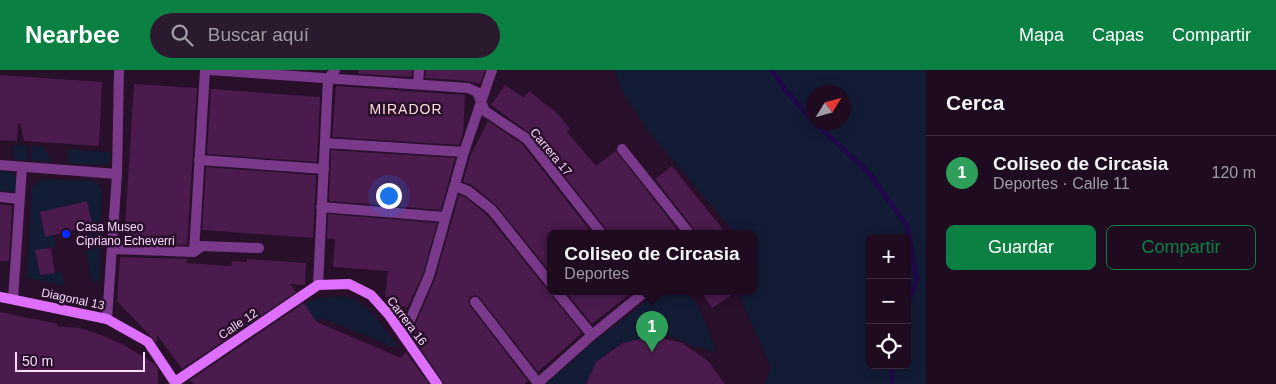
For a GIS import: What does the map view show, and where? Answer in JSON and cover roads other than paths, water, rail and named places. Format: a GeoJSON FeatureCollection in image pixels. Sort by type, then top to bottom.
{"type":"FeatureCollection","features":[{"type":"Feature","properties":{"kind":"street"},"geometry":{"type":"LineString","coordinates":[[107,319],[117,174],[119,70]]}},
{"type":"Feature","properties":{"kind":"street"},"geometry":{"type":"LineString","coordinates":[[194,252],[206,70]]}},
{"type":"Feature","properties":{"kind":"street","name":"Carrera 17"},"geometry":{"type":"LineString","coordinates":[[206,70],[468,88],[476,92],[485,111],[526,139],[599,230]]}},
{"type":"Feature","properties":{"kind":"street"},"geometry":{"type":"LineString","coordinates":[[318,286],[328,79],[335,70]]}},
{"type":"Feature","properties":{"kind":"street"},"geometry":{"type":"LineString","coordinates":[[418,84],[419,70]]}},
{"type":"Feature","properties":{"kind":"street"},"geometry":{"type":"LineString","coordinates":[[404,334],[429,276],[464,152],[492,70]]}},
{"type":"Feature","properties":{"kind":"street"},"geometry":{"type":"LineString","coordinates":[[325,143],[464,152]]}},
{"type":"Feature","properties":{"kind":"street"},"geometry":{"type":"LineString","coordinates":[[622,149],[687,230]]}},
{"type":"Feature","properties":{"kind":"street"},"geometry":{"type":"LineString","coordinates":[[199,160],[324,168]]}},
{"type":"Feature","properties":{"kind":"street"},"geometry":{"type":"LineString","coordinates":[[0,166],[117,174]]}},
{"type":"Feature","properties":{"kind":"street"},"geometry":{"type":"LineString","coordinates":[[13,299],[22,167]]}},
{"type":"Feature","properties":{"kind":"street"},"geometry":{"type":"LineString","coordinates":[[455,186],[468,191],[492,210],[547,279]]}},
{"type":"Feature","properties":{"kind":"street"},"geometry":{"type":"LineString","coordinates":[[0,197],[20,198]]}},
{"type":"Feature","properties":{"kind":"street"},"geometry":{"type":"LineString","coordinates":[[322,207],[445,217]]}},
{"type":"Feature","properties":{"kind":"street"},"geometry":{"type":"LineString","coordinates":[[112,249],[194,252],[202,246],[258,248]]}},
{"type":"Feature","properties":{"kind":"street","name":"Carrera 16"},"geometry":{"type":"LineString","coordinates":[[318,286],[349,284],[371,295],[404,334],[437,384]]}},
{"type":"Feature","properties":{"kind":"street","name":"Calle 12"},"geometry":{"type":"LineString","coordinates":[[174,383],[318,286]]}},
{"type":"Feature","properties":{"kind":"street"},"geometry":{"type":"LineString","coordinates":[[559,295],[592,335]]}},
{"type":"Feature","properties":{"kind":"street"},"geometry":{"type":"LineString","coordinates":[[475,302],[537,383],[641,295]]}},
{"type":"Feature","properties":{"kind":"street","name":"Diagonal 13"},"geometry":{"type":"LineString","coordinates":[[0,297],[107,319],[148,342],[174,383]]}},
{"type":"Feature","properties":{"kind":"waterway"},"geometry":{"type":"LineString","coordinates":[[772,70],[786,91],[806,113]]}},
{"type":"Feature","properties":{"kind":"waterway"},"geometry":{"type":"LineString","coordinates":[[823,130],[869,173],[907,226],[917,280],[911,295]]}},
{"type":"Feature","properties":{"kind":"waterway"},"geometry":{"type":"LineString","coordinates":[[892,384],[893,369]]}},
{"type":"Feature","properties":{"kind":"place","name":"Casa Museo Cipriano Echeverri"},"geometry":{"type":"Point","coordinates":[66,234]}},
{"type":"Feature","properties":{"kind":"place","name":"Coliseo de Circasia"},"geometry":{"type":"Point","coordinates":[652,352]}},
{"type":"Feature","properties":{"kind":"district","name":"MIRADOR"},"geometry":{"type":"Point","coordinates":[406,109]}}]}
